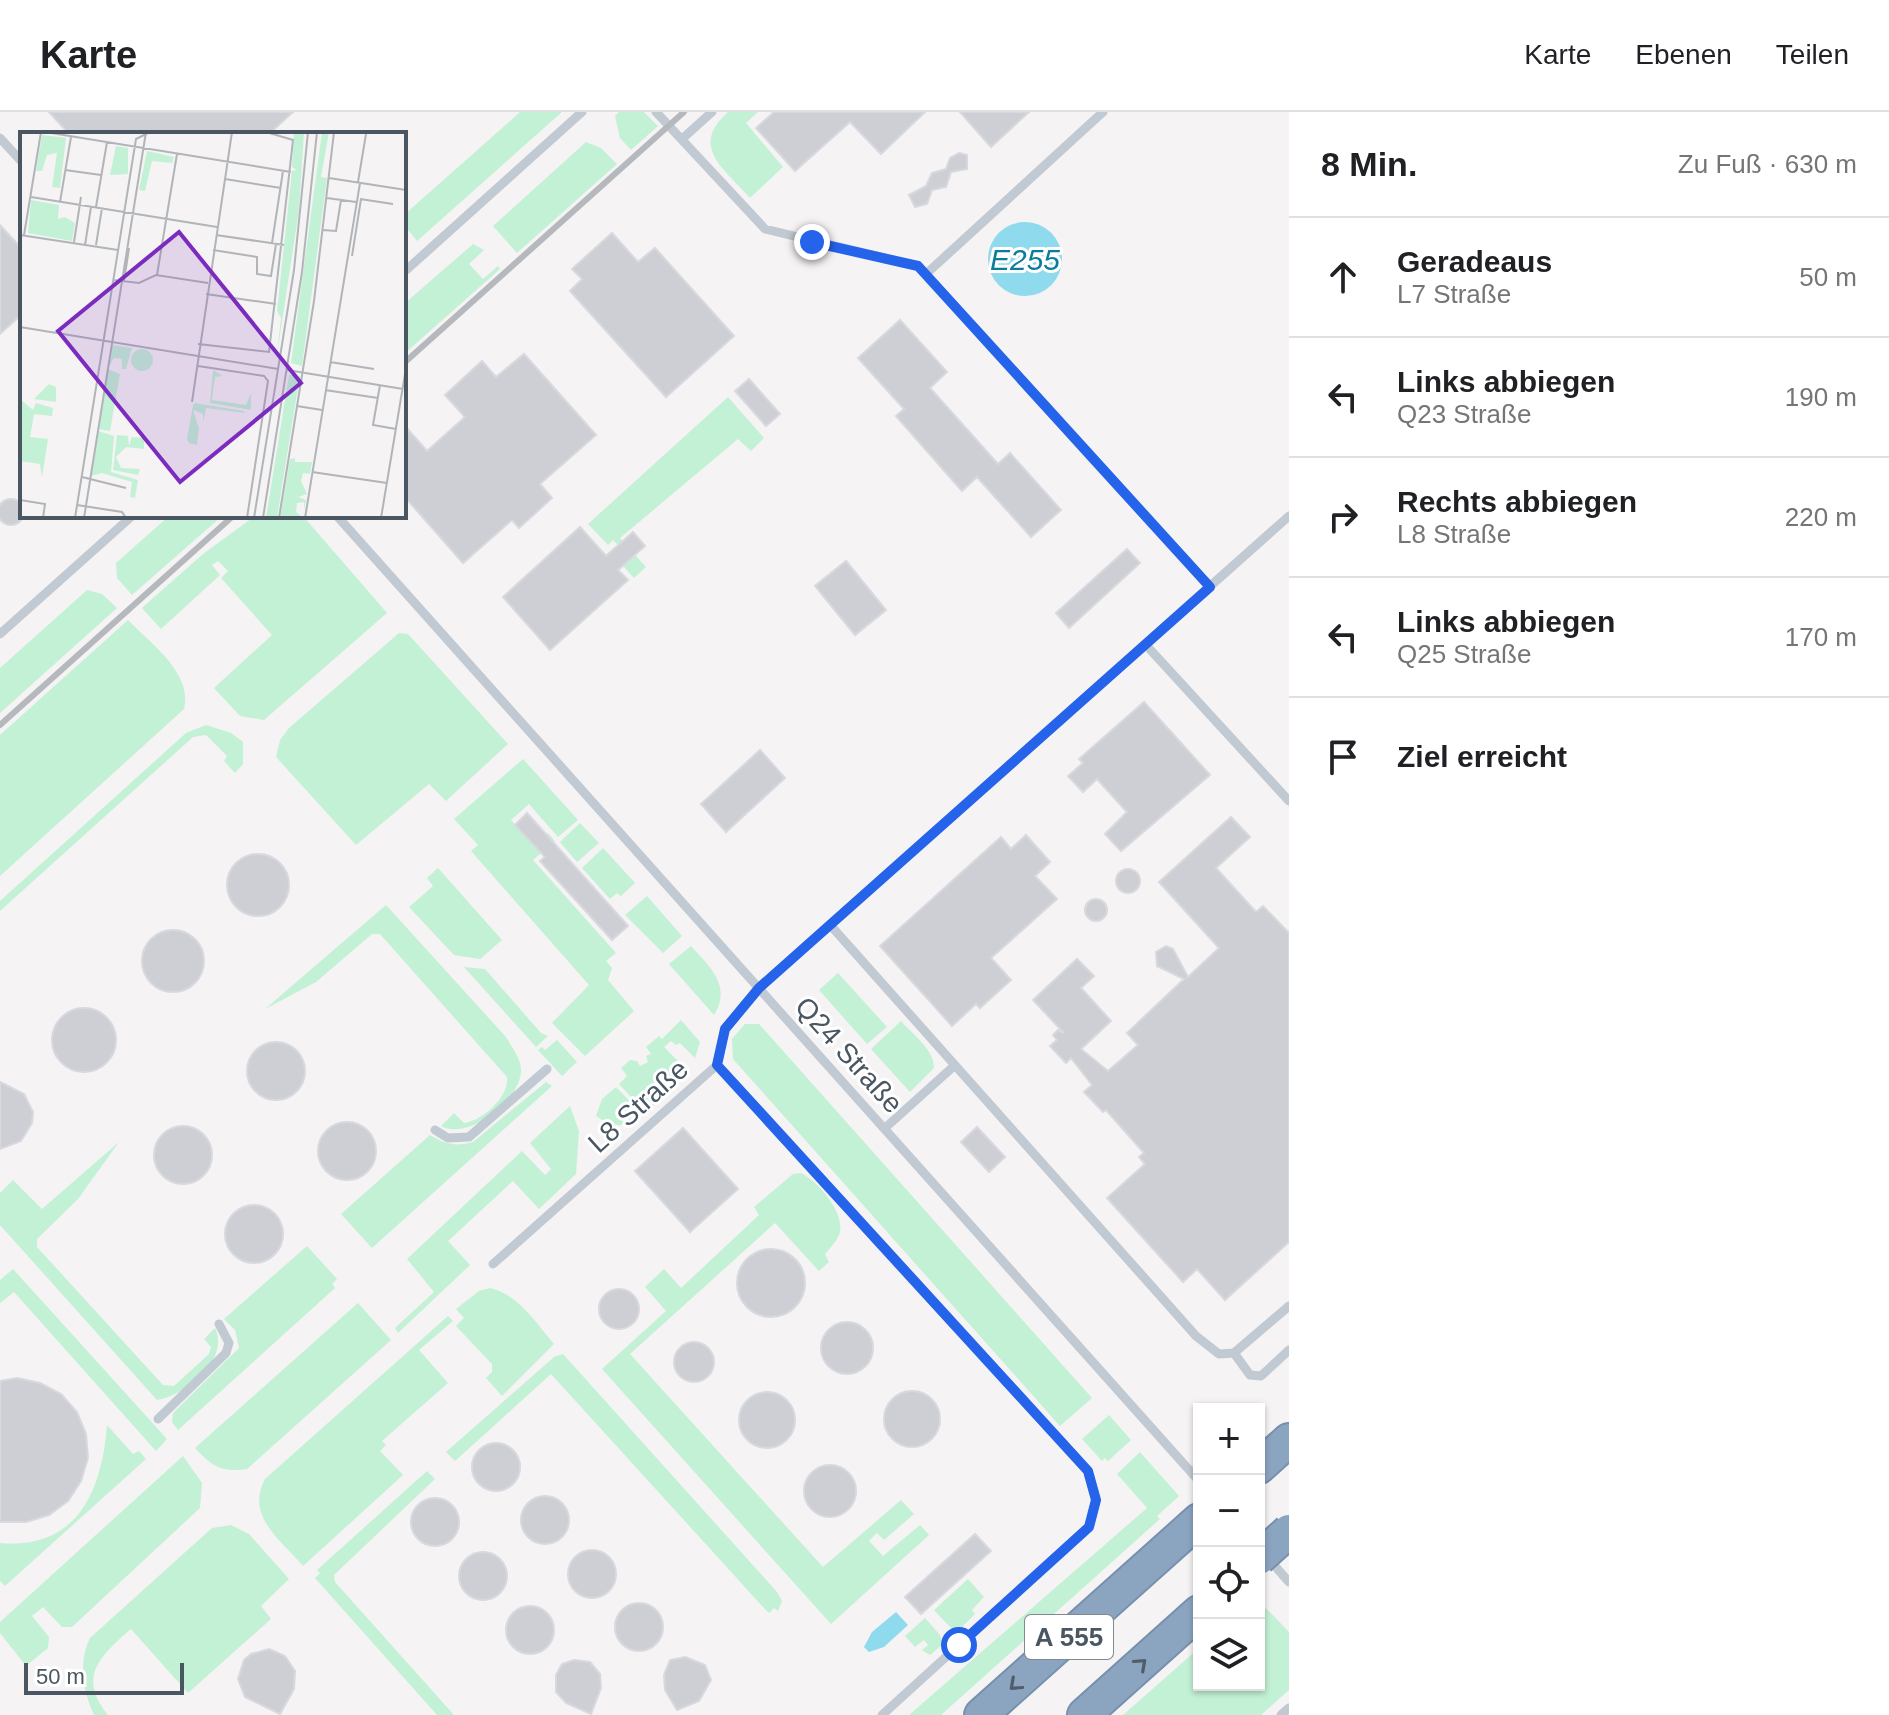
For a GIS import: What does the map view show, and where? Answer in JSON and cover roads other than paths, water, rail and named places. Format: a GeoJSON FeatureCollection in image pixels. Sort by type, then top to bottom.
{"type":"FeatureCollection","features":[{"type":"Feature","properties":{"kind":"highway"},"geometry":{"type":"LineString","coordinates":[[1265,1462],[1289,1440]]}},
{"type":"Feature","properties":{"kind":"highway","name":"A 555"},"geometry":{"type":"LineString","coordinates":[[981,1715],[1193,1525]]}},
{"type":"Feature","properties":{"kind":"highway"},"geometry":{"type":"LineString","coordinates":[[1277,1571],[1289,1531]]}},
{"type":"Feature","properties":{"kind":"highway","name":"A 555"},"geometry":{"type":"LineString","coordinates":[[1084,1715],[1193,1617]]}},
{"type":"Feature","properties":{"kind":"lane"},"geometry":{"type":"LineString","coordinates":[[406,270],[582,112]]}},
{"type":"Feature","properties":{"kind":"lane"},"geometry":{"type":"LineString","coordinates":[[656,112],[765,229],[918,266],[1210,587]]}},
{"type":"Feature","properties":{"kind":"lane"},"geometry":{"type":"LineString","coordinates":[[682,139],[712,112]]}},
{"type":"Feature","properties":{"kind":"lane"},"geometry":{"type":"LineString","coordinates":[[926,274],[1103,112]]}},
{"type":"Feature","properties":{"kind":"lane"},"geometry":{"type":"LineString","coordinates":[[0,138],[20,160]]}},
{"type":"Feature","properties":{"kind":"lane","name":"L8 Straße"},"geometry":{"type":"LineString","coordinates":[[493,1264],[717,1065],[725,1029],[759,988],[832,927],[1289,516]]}},
{"type":"Feature","properties":{"kind":"lane"},"geometry":{"type":"LineString","coordinates":[[0,634],[130,518]]}},
{"type":"Feature","properties":{"kind":"lane","name":"Q24 Straße"},"geometry":{"type":"LineString","coordinates":[[339,518],[1194,1475]]}},
{"type":"Feature","properties":{"kind":"lane"},"geometry":{"type":"LineString","coordinates":[[1146,645],[1289,801]]}},
{"type":"Feature","properties":{"kind":"lane"},"geometry":{"type":"LineString","coordinates":[[832,927],[1196,1336],[1219,1354],[1234,1353],[1288,1309]]}},
{"type":"Feature","properties":{"kind":"lane"},"geometry":{"type":"LineString","coordinates":[[717,1065],[1088,1471],[1096,1500],[1089,1527],[882,1715]]}},
{"type":"Feature","properties":{"kind":"lane"},"geometry":{"type":"LineString","coordinates":[[885,1128],[954,1066]]}},
{"type":"Feature","properties":{"kind":"lane"},"geometry":{"type":"LineString","coordinates":[[435,1130],[448,1138],[469,1137],[547,1069]]}},
{"type":"Feature","properties":{"kind":"lane"},"geometry":{"type":"LineString","coordinates":[[158,1419],[226,1353],[229,1343],[219,1324]]}},
{"type":"Feature","properties":{"kind":"lane"},"geometry":{"type":"LineString","coordinates":[[1234,1353],[1250,1375],[1261,1376],[1289,1350]]}},
{"type":"Feature","properties":{"kind":"lane"},"geometry":{"type":"LineString","coordinates":[[1281,1715],[1289,1708]]}},
{"type":"Feature","properties":{"kind":"water","name":"E255"},"geometry":{"type":"Polygon","coordinates":[[[1025,222],[1046,228],[1056,238],[1062,259],[1056,280],[1046,290],[1025,296],[1004,290],[994,280],[988,259],[994,238],[1004,228],[1025,222]]]}},
{"type":"Feature","properties":{"kind":"water"},"geometry":{"type":"Polygon","coordinates":[[[896,1612],[908,1625],[884,1647],[869,1652],[864,1647],[872,1632],[896,1612]]]}},
{"type":"Feature","properties":{"kind":"railway"},"geometry":{"type":"LineString","coordinates":[[406,361],[684,112]]}},
{"type":"Feature","properties":{"kind":"railway"},"geometry":{"type":"LineString","coordinates":[[0,725],[231,518]]}}]}
